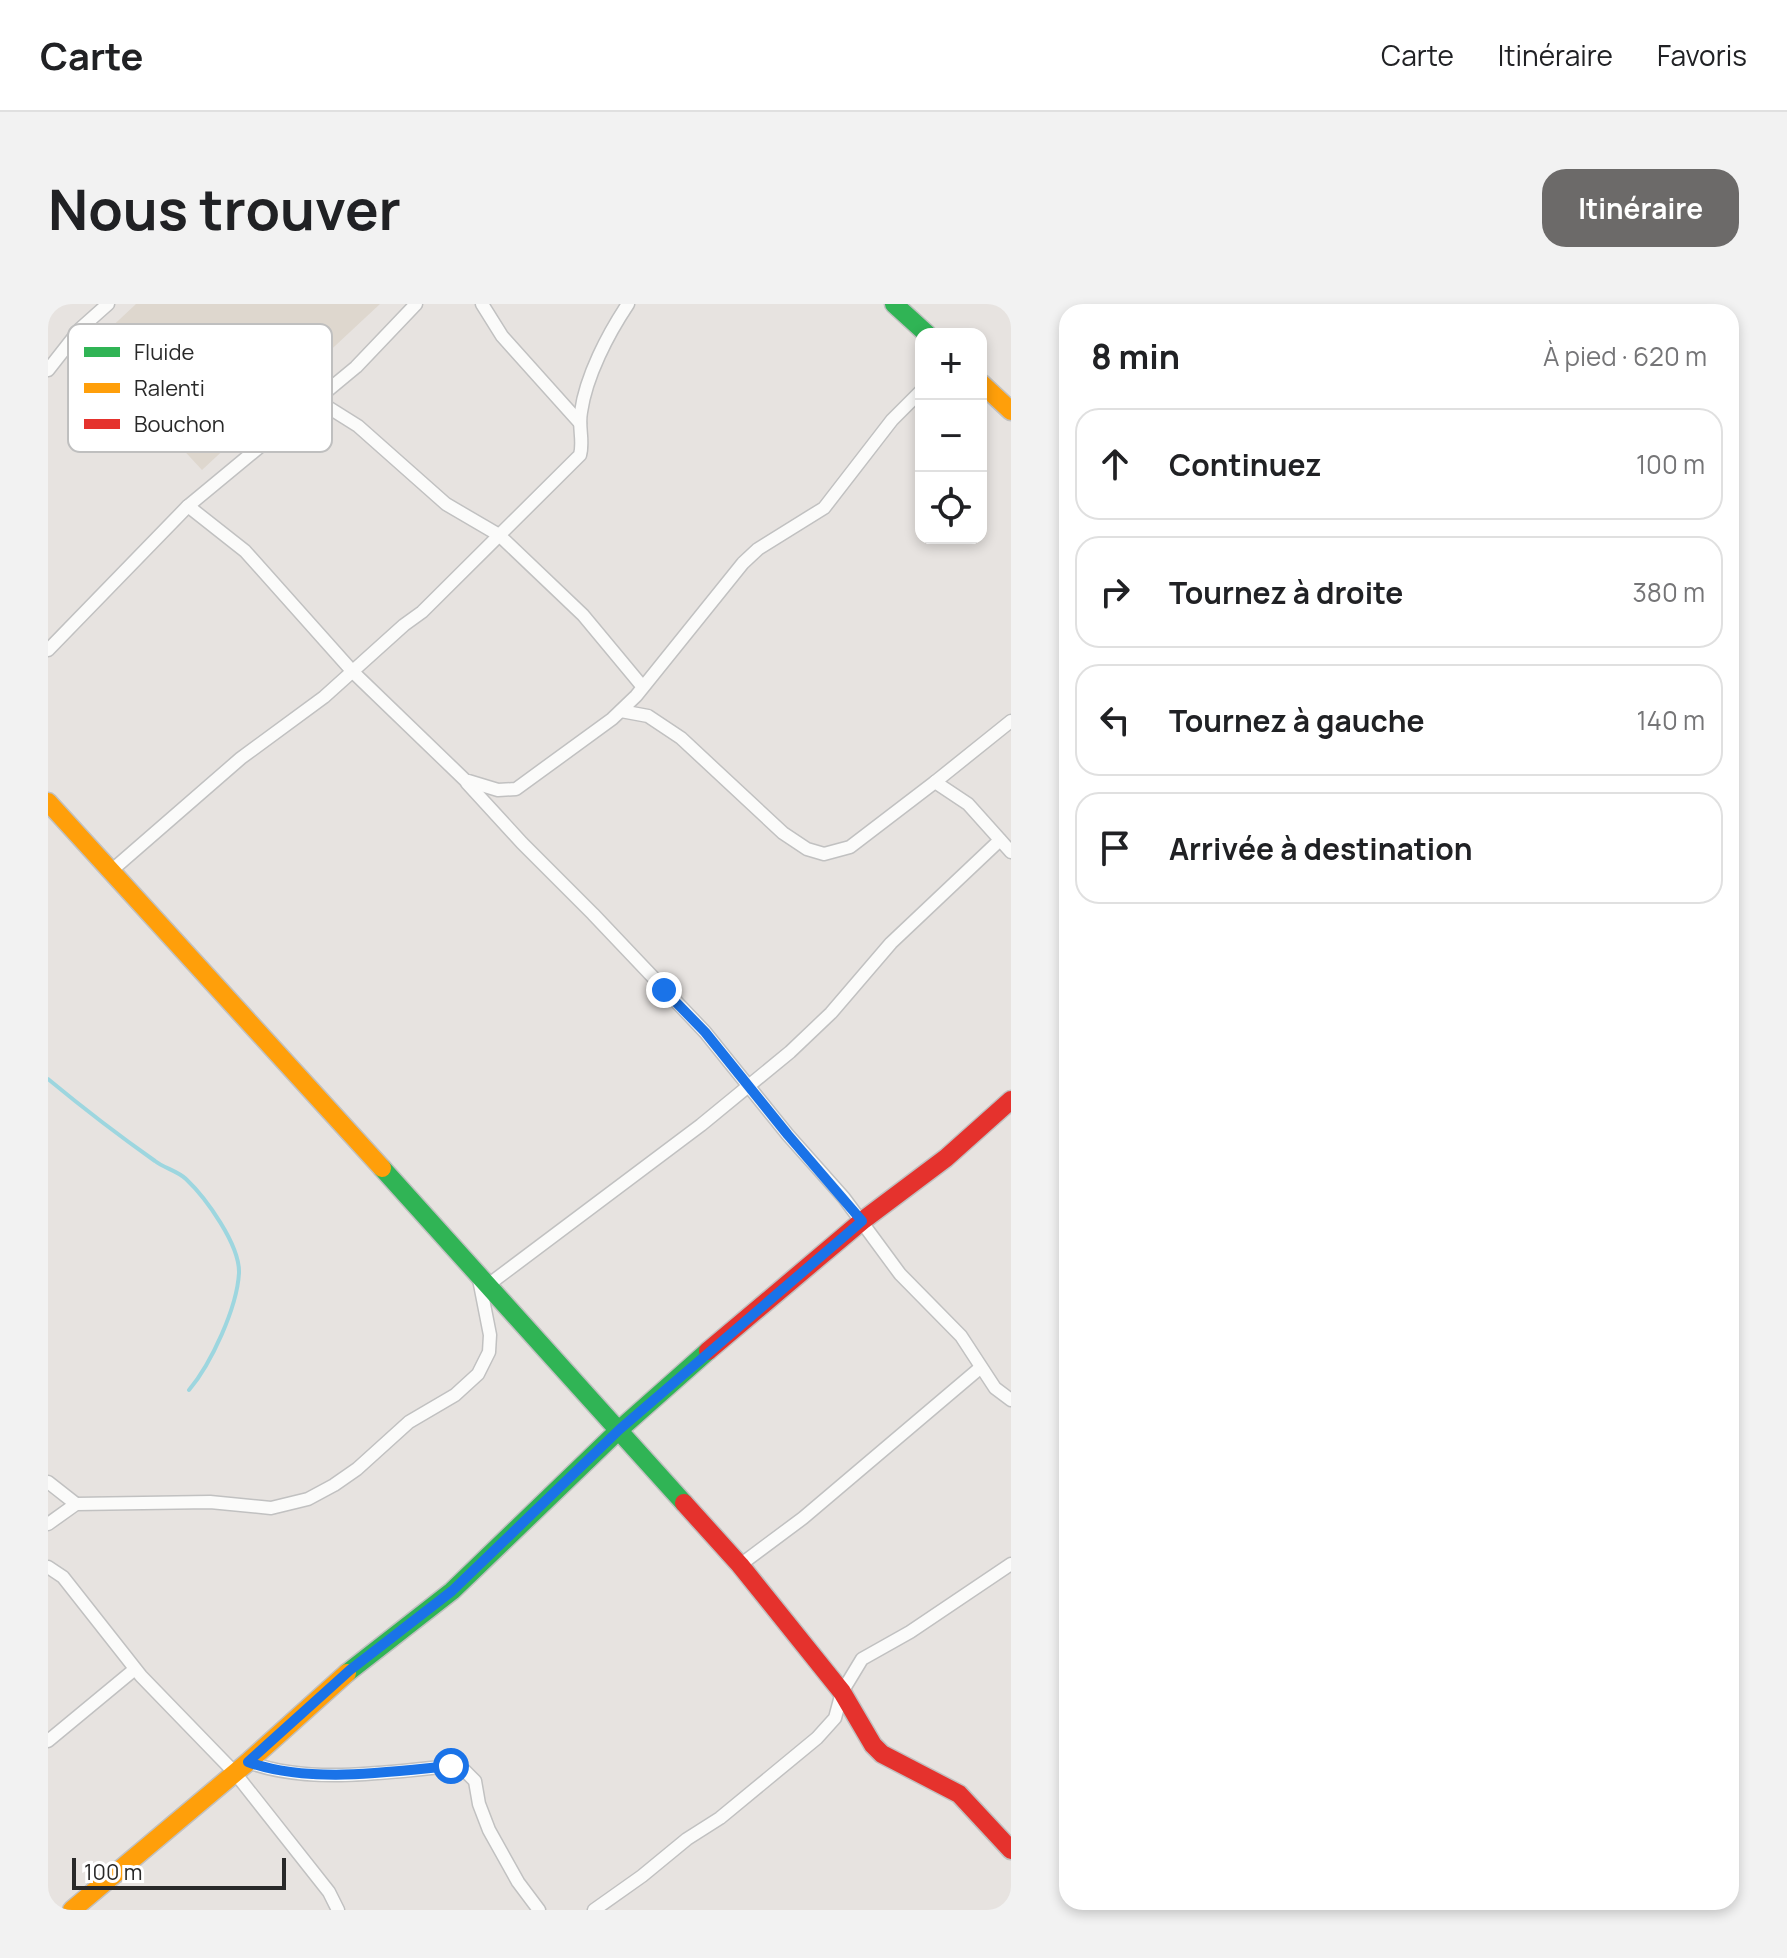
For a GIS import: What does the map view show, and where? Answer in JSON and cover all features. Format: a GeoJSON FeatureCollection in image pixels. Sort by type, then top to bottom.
{"type":"FeatureCollection","features":[{"type":"Feature","properties":{"kind":"street"},"geometry":{"type":"LineString","coordinates":[[86,324],[108,304]]}},
{"type":"Feature","properties":{"kind":"street"},"geometry":{"type":"LineString","coordinates":[[332,385],[372,353],[416,304]]}},
{"type":"Feature","properties":{"kind":"street"},"geometry":{"type":"LineString","coordinates":[[482,304],[502,336],[580,423]]}},
{"type":"Feature","properties":{"kind":"street"},"geometry":{"type":"LineString","coordinates":[[111,871],[253,748],[324,697],[422,612],[580,455],[580,423],[592,370],[628,304]]}},
{"type":"Feature","properties":{"kind":"street"},"geometry":{"type":"LineString","coordinates":[[894,304],[920,328]]}},
{"type":"Feature","properties":{"kind":"street"},"geometry":{"type":"LineString","coordinates":[[48,370],[68,345]]}},
{"type":"Feature","properties":{"kind":"street"},"geometry":{"type":"LineString","coordinates":[[987,389],[1011,411]]}},
{"type":"Feature","properties":{"kind":"street"},"geometry":{"type":"LineString","coordinates":[[465,780],[498,790],[516,789],[621,711],[743,563],[758,549],[824,508],[892,420],[915,397]]}},
{"type":"Feature","properties":{"kind":"street"},"geometry":{"type":"LineString","coordinates":[[332,412],[352,421],[446,504],[499,535],[583,615],[642,686]]}},
{"type":"Feature","properties":{"kind":"street"},"geometry":{"type":"LineString","coordinates":[[48,650],[188,506],[252,452]]}},
{"type":"Feature","properties":{"kind":"street"},"geometry":{"type":"LineString","coordinates":[[188,506],[245,551],[353,672],[465,780],[513,834],[705,1032],[862,1221],[900,1274],[961,1336],[995,1388],[1011,1400]]}},
{"type":"Feature","properties":{"kind":"street"},"geometry":{"type":"LineString","coordinates":[[621,711],[648,716],[681,738],[783,833],[807,849],[824,854],[850,847],[1011,721]]}},
{"type":"Feature","properties":{"kind":"street"},"geometry":{"type":"LineString","coordinates":[[935,782],[968,804],[1011,852]]}},
{"type":"Feature","properties":{"kind":"street"},"geometry":{"type":"LineString","coordinates":[[48,802],[620,1429],[740,1565],[842,1692],[873,1745],[882,1754],[959,1794],[1011,1850]]}},
{"type":"Feature","properties":{"kind":"street"},"geometry":{"type":"LineString","coordinates":[[482,1279],[750,1087],[815,1029],[891,943],[1000,840]]}},
{"type":"Feature","properties":{"kind":"street"},"geometry":{"type":"LineString","coordinates":[[72,1910],[242,1768],[350,1670],[452,1591],[620,1429],[862,1221],[946,1158],[1011,1100]]}},
{"type":"Feature","properties":{"kind":"street"},"geometry":{"type":"LineString","coordinates":[[48,1524],[76,1504],[210,1502],[271,1508],[308,1499],[334,1485],[357,1469],[409,1422],[455,1395],[478,1374],[489,1352],[490,1335],[482,1279]]}},
{"type":"Feature","properties":{"kind":"street"},"geometry":{"type":"LineString","coordinates":[[740,1565],[812,1511],[980,1368]]}},
{"type":"Feature","properties":{"kind":"street"},"geometry":{"type":"LineString","coordinates":[[48,1482],[76,1504]]}},
{"type":"Feature","properties":{"kind":"street"},"geometry":{"type":"LineString","coordinates":[[594,1910],[687,1839],[720,1818],[817,1738],[835,1718],[842,1692],[862,1659],[910,1632],[1011,1564]]}},
{"type":"Feature","properties":{"kind":"street"},"geometry":{"type":"LineString","coordinates":[[48,1567],[63,1577],[135,1669],[242,1768],[329,1892],[338,1910]]}},
{"type":"Feature","properties":{"kind":"street"},"geometry":{"type":"LineString","coordinates":[[48,1741],[135,1669]]}},
{"type":"Feature","properties":{"kind":"street"},"geometry":{"type":"LineString","coordinates":[[242,1768],[322,1775],[451,1766],[464,1770],[475,1781],[483,1816],[505,1860],[539,1910]]}},
{"type":"Feature","properties":{"kind":"shaded area"},"geometry":{"type":"Polygon","coordinates":[[[136,304],[380,304],[332,349],[332,324],[115,324],[136,304]]]}},
{"type":"Feature","properties":{"kind":"shaded area"},"geometry":{"type":"Polygon","coordinates":[[[185,452],[221,452],[202,470],[185,452]]]}},
{"type":"Feature","properties":{"kind":"waterway"},"geometry":{"type":"LineString","coordinates":[[48,1079],[141,1151],[186,1179],[212,1210],[234,1249],[239,1273],[228,1319],[214,1351],[189,1390]]}},
{"type":"Feature","properties":{"kind":"traffic: fast"},"geometry":{"type":"LineString","coordinates":[[894,304],[920,328]]}},
{"type":"Feature","properties":{"kind":"traffic: fast"},"geometry":{"type":"LineString","coordinates":[[382,1168],[684,1503]]}},
{"type":"Feature","properties":{"kind":"traffic: fast"},"geometry":{"type":"LineString","coordinates":[[347,1673],[452,1591],[620,1429],[708,1351]]}},
{"type":"Feature","properties":{"kind":"traffic: slow"},"geometry":{"type":"LineString","coordinates":[[987,389],[1011,411]]}},
{"type":"Feature","properties":{"kind":"traffic: slow"},"geometry":{"type":"LineString","coordinates":[[48,802],[382,1168]]}},
{"type":"Feature","properties":{"kind":"traffic: slow"},"geometry":{"type":"LineString","coordinates":[[72,1910],[248,1762],[347,1673]]}},
{"type":"Feature","properties":{"kind":"traffic: jam"},"geometry":{"type":"LineString","coordinates":[[708,1351],[862,1221],[946,1158],[1011,1100]]}},
{"type":"Feature","properties":{"kind":"traffic: jam"},"geometry":{"type":"LineString","coordinates":[[684,1503],[740,1565],[842,1692],[873,1745],[882,1754],[959,1794],[1011,1850]]}},
{"type":"Feature","properties":{"kind":"route"},"geometry":{"type":"LineString","coordinates":[[451,1766],[322,1775],[279,1771],[248,1762],[350,1670],[452,1591],[620,1429],[862,1221],[705,1032],[664,990]]}}]}
